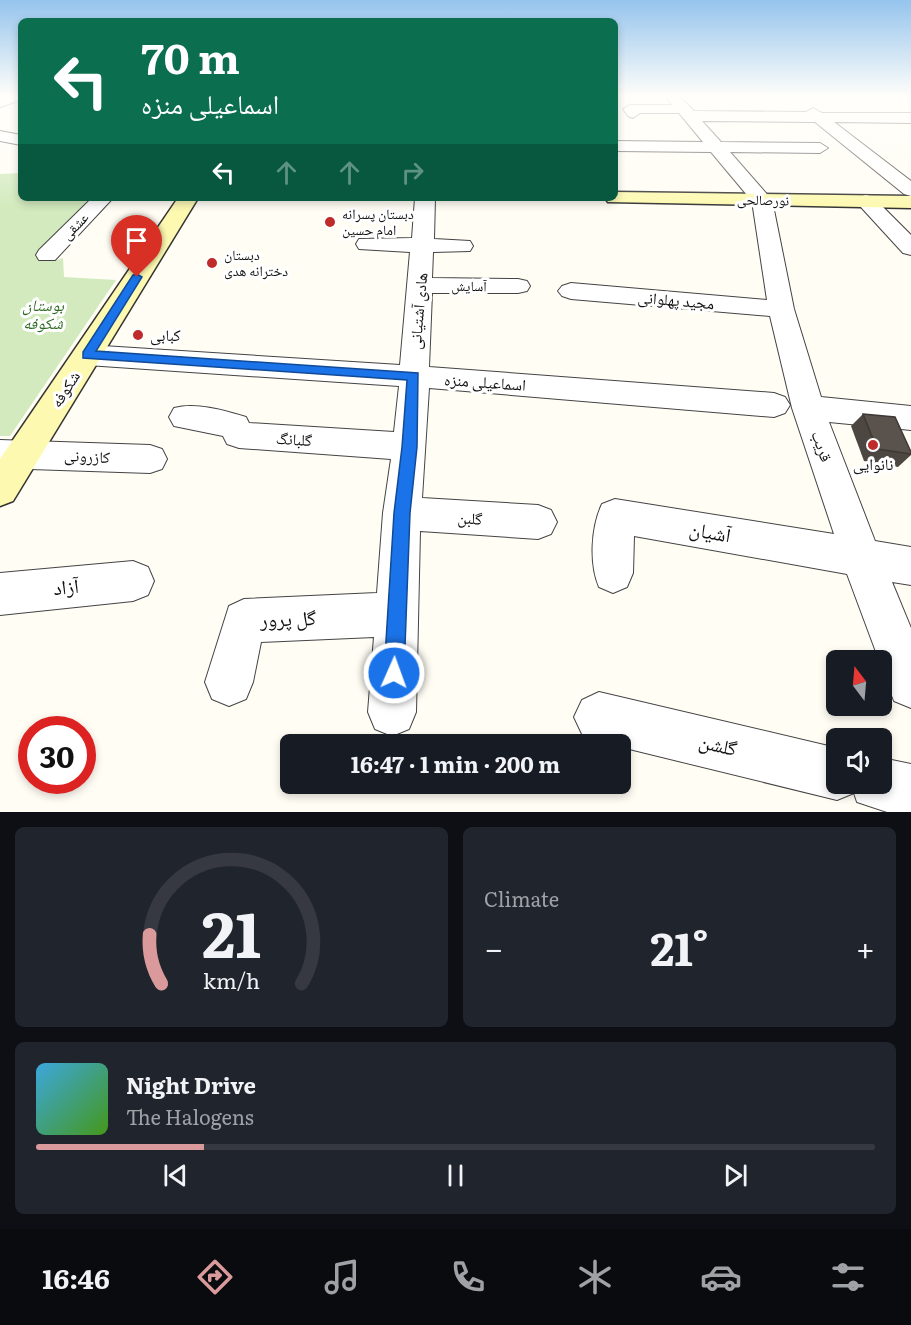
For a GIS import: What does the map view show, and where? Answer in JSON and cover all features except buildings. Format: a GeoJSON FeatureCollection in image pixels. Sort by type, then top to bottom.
{"type":"FeatureCollection","features":[{"type":"Feature","properties":{"kind":"main road","name":"نورصالحی"},"geometry":{"type":"LineString","coordinates":[[618,198],[911,202]]}},
{"type":"Feature","properties":{"kind":"main road","name":"شکوفه"},"geometry":{"type":"LineString","coordinates":[[0,490],[12,453],[87,355],[186,201]]}},
{"type":"Feature","properties":{"kind":"street"},"geometry":{"type":"LineString","coordinates":[[704,134],[762,200]]}},
{"type":"Feature","properties":{"kind":"street"},"geometry":{"type":"LineString","coordinates":[[839,134],[911,190]]}},
{"type":"Feature","properties":{"kind":"street"},"geometry":{"type":"LineString","coordinates":[[0,136],[18,139]]}},
{"type":"Feature","properties":{"kind":"street"},"geometry":{"type":"LineString","coordinates":[[618,146],[819,148]]}},
{"type":"Feature","properties":{"kind":"street"},"geometry":{"type":"LineString","coordinates":[[882,168],[911,168]]}},
{"type":"Feature","properties":{"kind":"street","name":"قریب"},"geometry":{"type":"LineString","coordinates":[[762,200],[781,309],[808,408],[862,559],[911,684]]}},
{"type":"Feature","properties":{"kind":"street","name":"عشقی"},"geometry":{"type":"LineString","coordinates":[[47,255],[100,201]]}},
{"type":"Feature","properties":{"kind":"street","name":"هادی آشتیانی"},"geometry":{"type":"LineString","coordinates":[[392,712],[402,513],[410,447],[425,201]]}},
{"type":"Feature","properties":{"kind":"street"},"geometry":{"type":"LineString","coordinates":[[866,201],[909,244]]}},
{"type":"Feature","properties":{"kind":"street"},"geometry":{"type":"LineString","coordinates":[[872,238],[909,244]]}},
{"type":"Feature","properties":{"kind":"street"},"geometry":{"type":"LineString","coordinates":[[367,244],[462,246]]}},
{"type":"Feature","properties":{"kind":"street","name":"آسایش"},"geometry":{"type":"LineString","coordinates":[[421,285],[518,286]]}},
{"type":"Feature","properties":{"kind":"street","name":"مجید پهلوانی"},"geometry":{"type":"LineString","coordinates":[[571,291],[781,309]]}},
{"type":"Feature","properties":{"kind":"street","name":"اسماعیلی منزه"},"geometry":{"type":"LineString","coordinates":[[87,355],[413,376],[774,405]]}},
{"type":"Feature","properties":{"kind":"street"},"geometry":{"type":"LineString","coordinates":[[808,408],[911,418]]}},
{"type":"Feature","properties":{"kind":"street","name":"گلبانگ"},"geometry":{"type":"LineString","coordinates":[[185,417],[234,426],[239,435],[410,447]]}},
{"type":"Feature","properties":{"kind":"street","name":"کازرونی"},"geometry":{"type":"LineString","coordinates":[[12,453],[150,459]]}},
{"type":"Feature","properties":{"kind":"street","name":"گلبن"},"geometry":{"type":"LineString","coordinates":[[402,513],[538,522]]}},
{"type":"Feature","properties":{"kind":"street","name":"آشیان"},"geometry":{"type":"LineString","coordinates":[[613,573],[615,516],[862,559]]}},
{"type":"Feature","properties":{"kind":"street"},"geometry":{"type":"LineString","coordinates":[[862,559],[911,566]]}},
{"type":"Feature","properties":{"kind":"street","name":"آزاد"},"geometry":{"type":"LineString","coordinates":[[0,594],[133,581]]}},
{"type":"Feature","properties":{"kind":"street","name":"گل پرور"},"geometry":{"type":"LineString","coordinates":[[229,682],[244,621],[396,614]]}},
{"type":"Feature","properties":{"kind":"street","name":"گلشن"},"geometry":{"type":"LineString","coordinates":[[599,717],[826,771]]}},
{"type":"Feature","properties":{"kind":"street"},"geometry":{"type":"LineString","coordinates":[[892,787],[911,791]]}},
{"type":"Feature","properties":{"kind":"green space","name":"بوستان شکوفه"},"geometry":{"type":"Polygon","coordinates":[[[18,173],[18,201],[87,201],[38,256],[54,261],[63,258],[64,277],[116,280],[10,436],[0,436],[0,174],[18,173]]]}},
{"type":"Feature","properties":{"kind":"place","name":"دبستان پسرانه امام حسین"},"geometry":{"type":"Point","coordinates":[330,222]}},
{"type":"Feature","properties":{"kind":"place","name":"دبستان دخترانه هدی"},"geometry":{"type":"Point","coordinates":[212,263]}},
{"type":"Feature","properties":{"kind":"place","name":"کبابی"},"geometry":{"type":"Point","coordinates":[138,335]}},
{"type":"Feature","properties":{"kind":"place","name":"نانوایی"},"geometry":{"type":"Point","coordinates":[873,445]}},
{"type":"Feature","properties":{"kind":"route"},"geometry":{"type":"LineString","coordinates":[[137,277],[87,355],[413,376],[410,447],[402,513],[394,673]]}}]}
